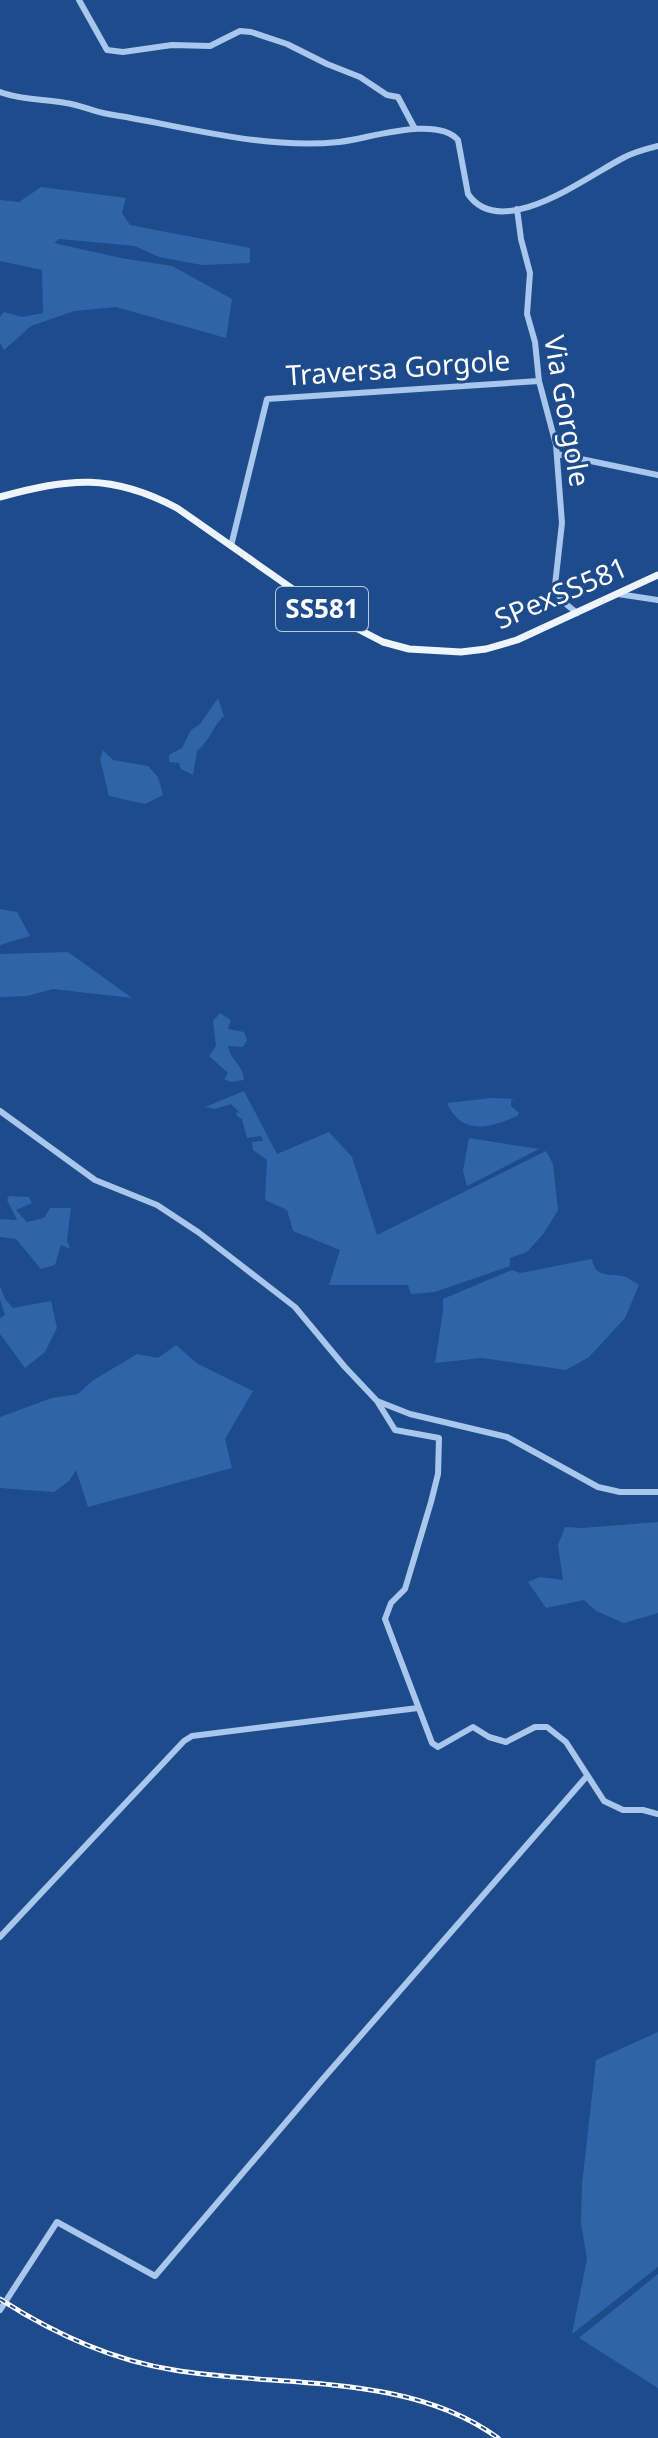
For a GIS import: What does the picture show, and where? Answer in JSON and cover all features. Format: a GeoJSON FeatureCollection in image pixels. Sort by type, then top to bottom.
{"type":"FeatureCollection","features":[{"type":"Feature","properties":{"kind":"main road","name":"SPexSS581"},"geometry":{"type":"LineString","coordinates":[[0,497],[72,481],[125,486],[155,496],[177,508],[327,613],[383,642],[409,649],[461,652],[517,640],[658,575]]}},
{"type":"Feature","properties":{"kind":"street"},"geometry":{"type":"LineString","coordinates":[[79,0],[107,50],[123,52],[172,45],[210,46],[233,34],[251,32],[287,44],[360,77],[387,95],[398,97],[415,129]]}},
{"type":"Feature","properties":{"kind":"street"},"geometry":{"type":"LineString","coordinates":[[0,92],[68,103],[105,114],[266,141],[337,142],[415,129],[439,130],[455,136],[465,187],[472,201],[496,209],[517,209],[553,198],[627,156],[658,146]]}},
{"type":"Feature","properties":{"kind":"street","name":"Via Gorgole"},"geometry":{"type":"LineString","coordinates":[[517,209],[530,273],[527,314],[557,454],[562,523],[555,585],[561,600],[577,613]]}},
{"type":"Feature","properties":{"kind":"street","name":"Traversa Gorgole"},"geometry":{"type":"LineString","coordinates":[[231,546],[267,399],[539,381]]}},
{"type":"Feature","properties":{"kind":"street"},"geometry":{"type":"LineString","coordinates":[[557,454],[658,475]]}},
{"type":"Feature","properties":{"kind":"street"},"geometry":{"type":"LineString","coordinates":[[614,594],[658,600]]}},
{"type":"Feature","properties":{"kind":"street"},"geometry":{"type":"LineString","coordinates":[[0,1111],[95,1180],[157,1205],[198,1232],[295,1307],[377,1401],[395,1430],[439,1438]]}},
{"type":"Feature","properties":{"kind":"street"},"geometry":{"type":"LineString","coordinates":[[377,1401],[410,1414],[507,1437],[598,1487],[620,1492],[658,1492]]}},
{"type":"Feature","properties":{"kind":"street"},"geometry":{"type":"LineString","coordinates":[[454,1423],[439,1438],[438,1474],[405,1589],[391,1603],[385,1619],[432,1743],[438,1747],[473,1727],[489,1737],[506,1742],[535,1727],[547,1727],[566,1742],[604,1801],[623,1810],[658,1814]]}},
{"type":"Feature","properties":{"kind":"street"},"geometry":{"type":"LineString","coordinates":[[0,1937],[192,1736],[418,1708]]}},
{"type":"Feature","properties":{"kind":"street"},"geometry":{"type":"LineString","coordinates":[[0,2310],[57,2222],[155,2276],[587,1776]]}},
{"type":"Feature","properties":{"kind":"shaded area"},"geometry":{"type":"Polygon","coordinates":[[[41,187],[126,198],[122,213],[130,225],[250,248],[250,263],[202,265],[159,257],[135,246],[59,239],[54,243],[172,266],[232,299],[226,338],[116,307],[74,311],[31,326],[4,350],[0,343],[0,317],[4,312],[22,317],[43,313],[42,270],[0,261],[0,200],[19,202],[41,187]]]}},
{"type":"Feature","properties":{"kind":"shaded area"},"geometry":{"type":"Polygon","coordinates":[[[218,698],[224,716],[197,751],[193,775],[181,769],[179,763],[169,762],[169,755],[182,748],[191,730],[200,724],[218,698]]]}},
{"type":"Feature","properties":{"kind":"shaded area"},"geometry":{"type":"Polygon","coordinates":[[[103,750],[113,760],[148,766],[158,777],[163,795],[145,804],[109,796],[100,759],[103,750]]]}},
{"type":"Feature","properties":{"kind":"shaded area"},"geometry":{"type":"Polygon","coordinates":[[[0,909],[17,912],[30,936],[0,945],[0,909]]]}},
{"type":"Feature","properties":{"kind":"shaded area"},"geometry":{"type":"Polygon","coordinates":[[[68,952],[132,998],[53,989],[27,996],[0,997],[0,954],[68,952]]]}},
{"type":"Feature","properties":{"kind":"shaded area"},"geometry":{"type":"Polygon","coordinates":[[[220,1013],[231,1020],[228,1029],[244,1032],[247,1040],[243,1047],[228,1046],[244,1080],[231,1082],[224,1079],[228,1073],[209,1056],[216,1046],[213,1021],[220,1013]]]}},
{"type":"Feature","properties":{"kind":"shaded area"},"geometry":{"type":"Polygon","coordinates":[[[244,1091],[277,1154],[329,1132],[352,1157],[377,1235],[546,1151],[553,1164],[558,1210],[527,1252],[510,1258],[510,1266],[435,1292],[411,1294],[408,1285],[329,1285],[340,1250],[293,1231],[287,1210],[265,1200],[267,1160],[253,1150],[252,1142],[263,1141],[261,1136],[247,1138],[242,1119],[236,1112],[240,1113],[231,1104],[215,1109],[205,1107],[244,1091]]]}},
{"type":"Feature","properties":{"kind":"shaded area"},"geometry":{"type":"Polygon","coordinates":[[[491,1098],[515,1099],[511,1100],[511,1106],[519,1113],[496,1124],[468,1125],[453,1114],[447,1103],[491,1098]]]}},
{"type":"Feature","properties":{"kind":"shaded area"},"geometry":{"type":"Polygon","coordinates":[[[469,1138],[539,1149],[467,1186],[463,1171],[469,1138]]]}},
{"type":"Feature","properties":{"kind":"shaded area"},"geometry":{"type":"Polygon","coordinates":[[[9,1196],[29,1197],[32,1203],[16,1210],[27,1222],[44,1218],[50,1208],[71,1208],[67,1240],[70,1249],[61,1245],[55,1265],[41,1269],[16,1239],[0,1237],[0,1219],[17,1220],[7,1200],[9,1196]]]}},
{"type":"Feature","properties":{"kind":"shaded area"},"geometry":{"type":"Polygon","coordinates":[[[592,1259],[600,1273],[626,1277],[639,1285],[625,1318],[589,1357],[566,1370],[482,1358],[435,1363],[443,1299],[512,1270],[520,1273],[592,1259]]]}},
{"type":"Feature","properties":{"kind":"shaded area"},"geometry":{"type":"Polygon","coordinates":[[[0,1286],[13,1308],[51,1301],[57,1328],[45,1352],[25,1368],[0,1334],[0,1318],[5,1315],[0,1286]]]}},
{"type":"Feature","properties":{"kind":"shaded area"},"geometry":{"type":"Polygon","coordinates":[[[176,1345],[198,1364],[253,1391],[225,1439],[232,1468],[88,1507],[76,1470],[69,1481],[54,1492],[0,1488],[0,1417],[52,1398],[78,1394],[92,1381],[137,1354],[158,1358],[176,1345]]]}},
{"type":"Feature","properties":{"kind":"shaded area"},"geometry":{"type":"Polygon","coordinates":[[[658,1522],[658,1613],[624,1623],[596,1611],[584,1600],[546,1608],[528,1582],[540,1577],[563,1580],[558,1545],[565,1527],[658,1522]]]}},
{"type":"Feature","properties":{"kind":"shaded area"},"geometry":{"type":"Polygon","coordinates":[[[658,2032],[658,2267],[572,2334],[587,2259],[581,2223],[582,2184],[596,2060],[658,2032]]]}},
{"type":"Feature","properties":{"kind":"shaded area"},"geometry":{"type":"Polygon","coordinates":[[[658,2274],[658,2388],[579,2338],[658,2274]]]}},
{"type":"Feature","properties":{"kind":"railway"},"geometry":{"type":"LineString","coordinates":[[0,2299],[83,2344],[128,2359],[174,2370],[384,2392],[424,2402],[463,2417],[498,2438]]}}]}
